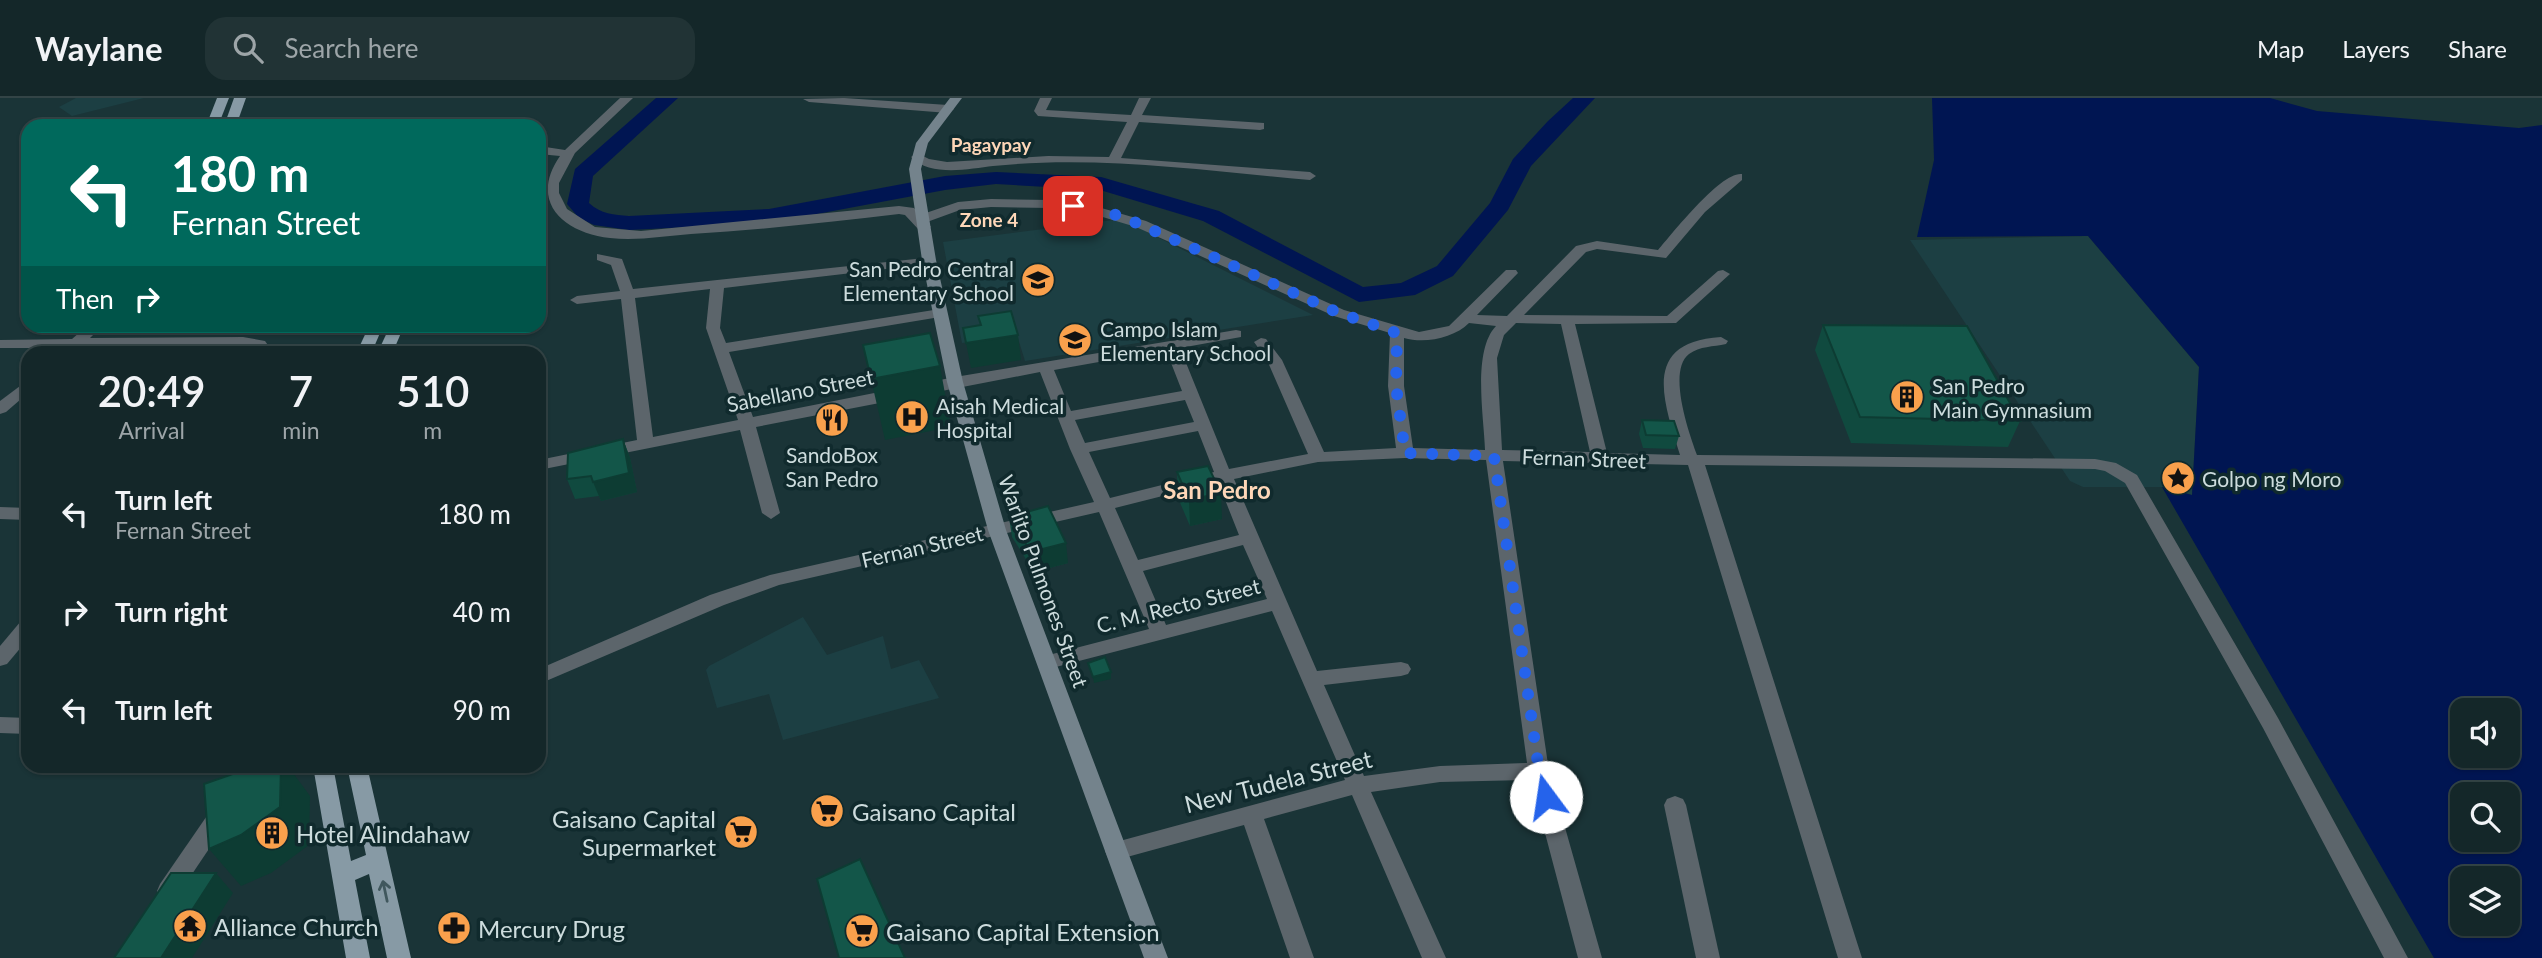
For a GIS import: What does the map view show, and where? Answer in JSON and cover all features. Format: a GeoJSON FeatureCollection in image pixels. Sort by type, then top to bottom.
{"type":"FeatureCollection","features":[{"type":"Feature","properties":{"kind":"main road"},"geometry":{"type":"LineString","coordinates":[[215,119],[223,98]]}},
{"type":"Feature","properties":{"kind":"main road"},"geometry":{"type":"LineString","coordinates":[[232,119],[240,98]]}},
{"type":"Feature","properties":{"kind":"main road"},"geometry":{"type":"LineString","coordinates":[[217,114],[235,111]]}},
{"type":"Feature","properties":{"kind":"main road"},"geometry":{"type":"LineString","coordinates":[[327,773],[358,958]]}},
{"type":"Feature","properties":{"kind":"main road"},"geometry":{"type":"LineString","coordinates":[[358,773],[399,958]]}},
{"type":"Feature","properties":{"kind":"main road"},"geometry":{"type":"LineString","coordinates":[[343,875],[377,860]]}},
{"type":"Feature","properties":{"kind":"street"},"geometry":{"type":"LineString","coordinates":[[627,98],[569,154],[558,169],[553,187],[552,198],[565,216],[602,233],[720,229],[899,209],[922,218],[958,206],[1051,204],[1098,211],[1141,224],[1339,313],[1397,333],[1418,337],[1436,336],[1454,329],[1511,273]]}},
{"type":"Feature","properties":{"kind":"street"},"geometry":{"type":"LineString","coordinates":[[956,98],[922,143],[916,163],[935,166],[1013,161],[1113,160],[1310,176]]}},
{"type":"Feature","properties":{"kind":"street"},"geometry":{"type":"LineString","coordinates":[[1046,98],[1040,111],[1042,113],[1260,126]]}},
{"type":"Feature","properties":{"kind":"street"},"geometry":{"type":"LineString","coordinates":[[1113,160],[1144,98]]}},
{"type":"Feature","properties":{"kind":"street"},"geometry":{"type":"LineString","coordinates":[[809,99],[948,109]]}},
{"type":"Feature","properties":{"kind":"street"},"geometry":{"type":"LineString","coordinates":[[546,151],[569,154]]}},
{"type":"Feature","properties":{"kind":"street","name":"Warlito Pulmones Street"},"geometry":{"type":"LineString","coordinates":[[916,163],[929,260],[954,382],[997,530],[1156,958]]}},
{"type":"Feature","properties":{"kind":"street"},"geometry":{"type":"LineString","coordinates":[[1590,958],[1539,771],[1494,456],[1489,358],[1497,334],[1581,249],[1597,245],[1661,255],[1700,209],[1738,177]]}},
{"type":"Feature","properties":{"kind":"street"},"geometry":{"type":"LineString","coordinates":[[546,189],[553,187]]}},
{"type":"Feature","properties":{"kind":"street"},"geometry":{"type":"LineString","coordinates":[[602,257],[617,262],[628,295],[646,444]]}},
{"type":"Feature","properties":{"kind":"street"},"geometry":{"type":"LineString","coordinates":[[577,300],[929,260]]}},
{"type":"Feature","properties":{"kind":"street"},"geometry":{"type":"LineString","coordinates":[[1466,318],[1498,323],[1513,319],[1671,320],[1723,274]]}},
{"type":"Feature","properties":{"kind":"street"},"geometry":{"type":"LineString","coordinates":[[717,285],[713,328],[747,424],[771,513]]}},
{"type":"Feature","properties":{"kind":"street"},"geometry":{"type":"LineString","coordinates":[[719,349],[940,313]]}},
{"type":"Feature","properties":{"kind":"street"},"geometry":{"type":"LineString","coordinates":[[1567,319],[1600,459]]}},
{"type":"Feature","properties":{"kind":"street"},"geometry":{"type":"LineString","coordinates":[[72,346],[87,333]]}},
{"type":"Feature","properties":{"kind":"street"},"geometry":{"type":"LineString","coordinates":[[1397,333],[1396,386],[1405,453]]}},
{"type":"Feature","properties":{"kind":"street","name":"Sabellano Street"},"geometry":{"type":"LineString","coordinates":[[546,464],[954,382],[1236,334]]}},
{"type":"Feature","properties":{"kind":"street"},"geometry":{"type":"LineString","coordinates":[[134,346],[243,341],[260,346]]}},
{"type":"Feature","properties":{"kind":"street"},"geometry":{"type":"LineString","coordinates":[[1721,341],[1697,344],[1680,354],[1674,362],[1673,397],[1850,958]]}},
{"type":"Feature","properties":{"kind":"street"},"geometry":{"type":"LineString","coordinates":[[1261,342],[1274,360],[1318,457]]}},
{"type":"Feature","properties":{"kind":"street"},"geometry":{"type":"LineString","coordinates":[[0,344],[28,346]]}},
{"type":"Feature","properties":{"kind":"street"},"geometry":{"type":"LineString","coordinates":[[1171,344],[1249,538],[1434,958]]}},
{"type":"Feature","properties":{"kind":"street"},"geometry":{"type":"LineString","coordinates":[[1045,366],[1077,449],[1106,505],[1160,632]]}},
{"type":"Feature","properties":{"kind":"street"},"geometry":{"type":"LineString","coordinates":[[0,409],[21,391]]}},
{"type":"Feature","properties":{"kind":"street"},"geometry":{"type":"LineString","coordinates":[[1065,417],[1190,394]]}},
{"type":"Feature","properties":{"kind":"street"},"geometry":{"type":"LineString","coordinates":[[1077,449],[1202,425]]}},
{"type":"Feature","properties":{"kind":"street","name":"Fernan Street"},"geometry":{"type":"LineString","coordinates":[[546,674],[750,587],[1224,475],[1318,457],[1405,453],[1600,459],[2095,464],[2110,467],[2132,479],[2271,724],[2396,958]]}},
{"type":"Feature","properties":{"kind":"street"},"geometry":{"type":"LineString","coordinates":[[0,513],[21,514]]}},
{"type":"Feature","properties":{"kind":"street"},"geometry":{"type":"LineString","coordinates":[[1133,567],[1249,538]]}},
{"type":"Feature","properties":{"kind":"street","name":"C. M. Recto Street"},"geometry":{"type":"LineString","coordinates":[[1048,662],[1278,603]]}},
{"type":"Feature","properties":{"kind":"street"},"geometry":{"type":"LineString","coordinates":[[0,659],[21,634]]}},
{"type":"Feature","properties":{"kind":"street"},"geometry":{"type":"LineString","coordinates":[[1311,678],[1401,669]]}},
{"type":"Feature","properties":{"kind":"street"},"geometry":{"type":"LineString","coordinates":[[0,725],[21,726]]}},
{"type":"Feature","properties":{"kind":"street","name":"New Tudela Street"},"geometry":{"type":"LineString","coordinates":[[1116,851],[1357,785],[1440,774],[1539,771]]}},
{"type":"Feature","properties":{"kind":"street"},"geometry":{"type":"LineString","coordinates":[[152,913],[230,800]]}},
{"type":"Feature","properties":{"kind":"street"},"geometry":{"type":"LineString","coordinates":[[1675,805],[1708,958]]}},
{"type":"Feature","properties":{"kind":"street"},"geometry":{"type":"LineString","coordinates":[[1251,814],[1302,958]]}},
{"type":"Feature","properties":{"kind":"shaded area"},"geometry":{"type":"Polygon","coordinates":[[[76,98],[144,98],[72,116],[59,107],[76,98]]]}},
{"type":"Feature","properties":{"kind":"shaded area"},"geometry":{"type":"Polygon","coordinates":[[[1932,98],[2270,98],[2317,111],[2519,128],[2542,125],[2542,958],[2434,958],[2162,487],[2192,495],[2199,367],[2088,236],[1917,237],[1934,160],[1932,98]]]}},
{"type":"Feature","properties":{"kind":"shaded area"},"geometry":{"type":"Polygon","coordinates":[[[1121,219],[1313,315],[1025,361],[1017,335],[962,343],[943,242],[1121,219]]]}},
{"type":"Feature","properties":{"kind":"shaded area"},"geometry":{"type":"Polygon","coordinates":[[[2088,236],[2199,367],[2192,495],[2162,487],[2083,487],[2070,481],[1910,240],[2088,236]]]}},
{"type":"Feature","properties":{"kind":"shaded area"},"geometry":{"type":"Polygon","coordinates":[[[803,617],[827,655],[883,636],[891,669],[919,660],[939,698],[783,740],[769,694],[717,708],[706,670],[709,666],[803,617]]]}},
{"type":"Feature","properties":{"kind":"building"},"geometry":{"type":"Polygon","coordinates":[[[1011,311],[1018,335],[966,343],[963,328],[981,325],[978,316],[1011,311]]]}},
{"type":"Feature","properties":{"kind":"building","name":"San Pedro Main Gymnasium"},"geometry":{"type":"Polygon","coordinates":[[[1823,325],[1967,326],[2020,421],[1860,417],[1823,325]]]}},
{"type":"Feature","properties":{"kind":"building"},"geometry":{"type":"Polygon","coordinates":[[[930,333],[940,366],[871,379],[863,345],[930,333]]]}},
{"type":"Feature","properties":{"kind":"building"},"geometry":{"type":"Polygon","coordinates":[[[1642,420],[1674,421],[1679,436],[1646,435],[1642,420]]]}},
{"type":"Feature","properties":{"kind":"building"},"geometry":{"type":"Polygon","coordinates":[[[623,439],[629,473],[593,482],[591,476],[567,479],[568,453],[623,439]]]}},
{"type":"Feature","properties":{"kind":"building"},"geometry":{"type":"Polygon","coordinates":[[[1208,466],[1221,493],[1189,500],[1177,472],[1208,466]]]}},
{"type":"Feature","properties":{"kind":"building"},"geometry":{"type":"Polygon","coordinates":[[[1048,506],[1066,543],[1031,552],[1009,517],[1048,506]]]}},
{"type":"Feature","properties":{"kind":"building"},"geometry":{"type":"Polygon","coordinates":[[[1105,657],[1111,672],[1093,677],[1088,663],[1105,657]]]}},
{"type":"Feature","properties":{"kind":"building"},"geometry":{"type":"Polygon","coordinates":[[[236,773],[281,773],[280,807],[241,835],[209,849],[204,784],[236,773]]]}},
{"type":"Feature","properties":{"kind":"building","name":"Gaisano Capital Extension"},"geometry":{"type":"Polygon","coordinates":[[[860,859],[905,958],[839,958],[817,879],[860,859]]]}},
{"type":"Feature","properties":{"kind":"building"},"geometry":{"type":"Polygon","coordinates":[[[171,873],[216,873],[161,958],[114,958],[171,873]]]}},
{"type":"Feature","properties":{"kind":"waterway"},"geometry":{"type":"LineString","coordinates":[[668,98],[583,174],[578,204],[587,213],[602,220],[629,223],[769,216],[945,183],[996,178],[1101,184],[1211,216],[1359,295],[1406,290],[1445,271],[1500,205],[1521,164],[1555,125],[1585,98]]}},
{"type":"Feature","properties":{"kind":"place","name":"San Pedro Central Elementary School"},"geometry":{"type":"Point","coordinates":[1038,280]}},
{"type":"Feature","properties":{"kind":"place","name":"Campo Islam Elementary School"},"geometry":{"type":"Point","coordinates":[1075,340]}},
{"type":"Feature","properties":{"kind":"place","name":"San Pedro Main Gymnasium"},"geometry":{"type":"Point","coordinates":[1907,397]}},
{"type":"Feature","properties":{"kind":"place","name":"Aisah Medical Hospital"},"geometry":{"type":"Point","coordinates":[912,417]}},
{"type":"Feature","properties":{"kind":"place","name":"SandoBox San Pedro"},"geometry":{"type":"Point","coordinates":[832,420]}},
{"type":"Feature","properties":{"kind":"place","name":"Golpo ng Moro"},"geometry":{"type":"Point","coordinates":[2178,478]}},
{"type":"Feature","properties":{"kind":"place","name":"Gaisano Capital"},"geometry":{"type":"Point","coordinates":[827,811]}},
{"type":"Feature","properties":{"kind":"place","name":"Gaisano Capital Supermarket"},"geometry":{"type":"Point","coordinates":[741,832]}},
{"type":"Feature","properties":{"kind":"place","name":"Hotel Alindahaw"},"geometry":{"type":"Point","coordinates":[272,833]}},
{"type":"Feature","properties":{"kind":"place","name":"Alliance Church"},"geometry":{"type":"Point","coordinates":[190,926]}},
{"type":"Feature","properties":{"kind":"place","name":"Mercury Drug"},"geometry":{"type":"Point","coordinates":[454,928]}},
{"type":"Feature","properties":{"kind":"place","name":"Gaisano Capital Extension"},"geometry":{"type":"Point","coordinates":[862,931]}},
{"type":"Feature","properties":{"kind":"district","name":"Pagaypay"},"geometry":{"type":"Point","coordinates":[991,144]}},
{"type":"Feature","properties":{"kind":"district","name":"Zone 4"},"geometry":{"type":"Point","coordinates":[989,219]}},
{"type":"Feature","properties":{"kind":"district","name":"San Pedro"},"geometry":{"type":"Point","coordinates":[1217,489]}},
{"type":"Feature","properties":{"kind":"route"},"geometry":{"type":"LineString","coordinates":[[1073,206],[1121,216],[1339,313],[1397,333],[1396,386],[1405,453],[1494,456],[1539,771],[1546,797]]}}]}
